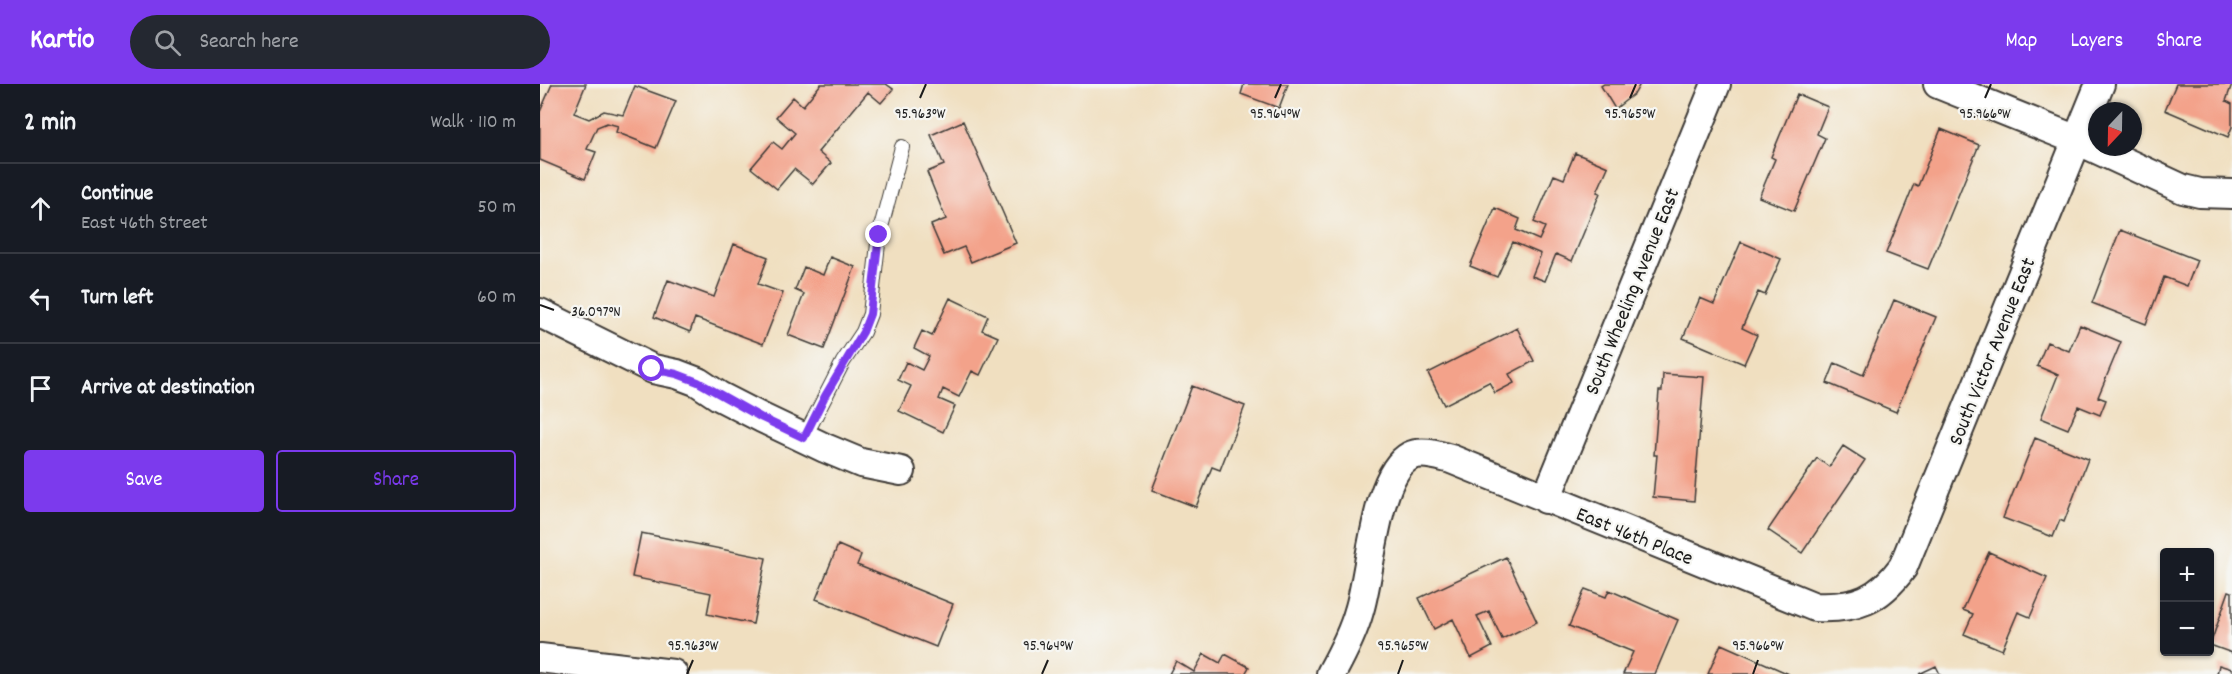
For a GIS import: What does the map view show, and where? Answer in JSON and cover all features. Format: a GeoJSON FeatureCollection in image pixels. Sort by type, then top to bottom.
{"type":"FeatureCollection","features":[{"type":"Feature","properties":{"kind":"street","name":"South Wheeling Avenue East"},"geometry":{"type":"LineString","coordinates":[[1546,499],[1716,84]]}},
{"type":"Feature","properties":{"kind":"street"},"geometry":{"type":"LineString","coordinates":[[1938,84],[2077,140],[2183,189],[2200,193],[2232,194]]}},
{"type":"Feature","properties":{"kind":"street","name":"South Victor Avenue East"},"geometry":{"type":"LineString","coordinates":[[1862,603],[1887,587],[1903,567],[2100,84]]}},
{"type":"Feature","properties":{"kind":"street"},"geometry":{"type":"LineString","coordinates":[[540,313],[652,369],[677,374],[698,382],[751,413],[861,463],[901,471]]}},
{"type":"Feature","properties":{"kind":"street","name":"East 46th Place"},"geometry":{"type":"LineString","coordinates":[[1331,674],[1342,655],[1359,611],[1387,488],[1396,470],[1410,456],[1432,454],[1451,459],[1815,607],[1834,608],[1862,603]]}},
{"type":"Feature","properties":{"kind":"street"},"geometry":{"type":"LineString","coordinates":[[540,658],[673,674]]}},
{"type":"Feature","properties":{"kind":"lane"},"geometry":{"type":"LineString","coordinates":[[804,438],[838,371],[863,332],[870,314],[879,235],[902,147]]}},
{"type":"Feature","properties":{"kind":"building"},"geometry":{"type":"Polygon","coordinates":[[[552,84],[586,84],[574,113],[589,119],[604,111],[623,115],[635,86],[676,101],[656,148],[616,132],[618,126],[607,123],[597,127],[587,149],[596,152],[585,179],[540,160],[540,112],[552,84]]]}},
{"type":"Feature","properties":{"kind":"building"},"geometry":{"type":"Polygon","coordinates":[[[821,84],[886,84],[893,89],[881,103],[868,92],[818,152],[831,163],[813,184],[794,169],[777,189],[751,168],[773,142],[782,149],[795,133],[776,117],[793,97],[803,106],[821,84]]]}},
{"type":"Feature","properties":{"kind":"building"},"geometry":{"type":"Polygon","coordinates":[[[1244,84],[1288,84],[1279,108],[1241,94],[1244,84]]]}},
{"type":"Feature","properties":{"kind":"building"},"geometry":{"type":"Polygon","coordinates":[[[1604,84],[1640,84],[1635,93],[1615,109],[1601,86],[1604,84]]]}},
{"type":"Feature","properties":{"kind":"building"},"geometry":{"type":"Polygon","coordinates":[[[2176,84],[2232,84],[2226,101],[2232,104],[2232,127],[2228,137],[2165,110],[2176,84]]]}},
{"type":"Feature","properties":{"kind":"building"},"geometry":{"type":"Polygon","coordinates":[[[1797,94],[1828,107],[1817,134],[1825,138],[1794,211],[1759,197],[1775,159],[1771,157],[1797,94]]]}},
{"type":"Feature","properties":{"kind":"building"},"geometry":{"type":"Polygon","coordinates":[[[963,121],[1016,243],[971,262],[964,247],[944,255],[931,225],[946,219],[927,172],[944,165],[931,135],[963,121]]]}},
{"type":"Feature","properties":{"kind":"building"},"geometry":{"type":"Polygon","coordinates":[[[1941,129],[1979,145],[1928,269],[1886,253],[1914,184],[1918,186],[1941,129]]]}},
{"type":"Feature","properties":{"kind":"building"},"geometry":{"type":"Polygon","coordinates":[[[1575,153],[1608,167],[1597,192],[1600,193],[1572,261],[1556,254],[1545,281],[1532,276],[1541,254],[1513,242],[1497,277],[1470,266],[1495,208],[1520,219],[1516,230],[1539,240],[1545,227],[1534,222],[1554,175],[1564,179],[1575,153]]]}},
{"type":"Feature","properties":{"kind":"building"},"geometry":{"type":"Polygon","coordinates":[[[2120,230],[2197,260],[2187,286],[2164,277],[2146,324],[2092,303],[2120,230]]]}},
{"type":"Feature","properties":{"kind":"building"},"geometry":{"type":"Polygon","coordinates":[[[1741,242],[1781,259],[1765,295],[1758,292],[1742,328],[1757,335],[1744,364],[1683,338],[1700,298],[1714,304],[1741,242]]]}},
{"type":"Feature","properties":{"kind":"building"},"geometry":{"type":"Polygon","coordinates":[[[734,244],[768,257],[758,284],[783,293],[763,344],[695,318],[690,332],[654,317],[668,280],[714,297],[734,244]]]}},
{"type":"Feature","properties":{"kind":"building"},"geometry":{"type":"Polygon","coordinates":[[[830,257],[855,267],[824,349],[788,335],[804,294],[795,290],[804,267],[823,275],[830,257]]]}},
{"type":"Feature","properties":{"kind":"building"},"geometry":{"type":"Polygon","coordinates":[[[950,298],[988,316],[982,330],[998,337],[980,375],[972,371],[959,397],[943,389],[939,399],[955,406],[943,432],[899,411],[911,386],[898,380],[906,362],[922,370],[929,356],[914,348],[922,331],[932,336],[950,298]]]}},
{"type":"Feature","properties":{"kind":"building"},"geometry":{"type":"Polygon","coordinates":[[[1894,300],[1936,317],[1896,412],[1827,383],[1835,363],[1863,375],[1894,300]]]}},
{"type":"Feature","properties":{"kind":"building"},"geometry":{"type":"Polygon","coordinates":[[[2080,325],[2121,342],[2098,397],[2106,400],[2100,415],[2078,406],[2068,429],[2041,418],[2058,375],[2037,366],[2047,342],[2069,351],[2080,325]]]}},
{"type":"Feature","properties":{"kind":"building"},"geometry":{"type":"Polygon","coordinates":[[[1517,328],[1534,361],[1509,374],[1514,383],[1495,393],[1489,382],[1444,405],[1428,373],[1517,328]]]}},
{"type":"Feature","properties":{"kind":"building"},"geometry":{"type":"Polygon","coordinates":[[[1663,374],[1704,377],[1694,501],[1653,497],[1659,391],[1662,391],[1663,374]]]}},
{"type":"Feature","properties":{"kind":"building"},"geometry":{"type":"Polygon","coordinates":[[[1192,386],[1245,406],[1220,470],[1212,467],[1196,507],[1152,490],[1192,386]]]}},
{"type":"Feature","properties":{"kind":"building"},"geometry":{"type":"Polygon","coordinates":[[[2035,438],[2088,459],[2064,522],[2060,520],[2053,537],[2003,518],[2035,438]]]}},
{"type":"Feature","properties":{"kind":"building"},"geometry":{"type":"Polygon","coordinates":[[[1843,446],[1865,460],[1802,553],[1768,530],[1817,458],[1829,467],[1843,446]]]}},
{"type":"Feature","properties":{"kind":"building"},"geometry":{"type":"Polygon","coordinates":[[[641,533],[766,558],[753,624],[707,614],[711,593],[632,577],[641,533]]]}},
{"type":"Feature","properties":{"kind":"building"},"geometry":{"type":"Polygon","coordinates":[[[838,545],[861,555],[857,565],[953,604],[936,647],[816,599],[838,545]]]}},
{"type":"Feature","properties":{"kind":"building"},"geometry":{"type":"Polygon","coordinates":[[[1989,552],[2047,578],[2030,617],[2018,612],[2002,650],[1964,634],[1973,614],[1963,610],[1989,552]]]}},
{"type":"Feature","properties":{"kind":"building"},"geometry":{"type":"Polygon","coordinates":[[[1506,557],[1537,622],[1502,639],[1489,611],[1477,616],[1492,647],[1471,658],[1453,619],[1434,629],[1419,598],[1506,557]]]}},
{"type":"Feature","properties":{"kind":"building"},"geometry":{"type":"Polygon","coordinates":[[[1585,589],[1606,597],[1609,590],[1678,620],[1655,674],[1623,674],[1633,652],[1569,626],[1585,589]]]}},
{"type":"Feature","properties":{"kind":"building"},"geometry":{"type":"Polygon","coordinates":[[[2229,591],[2232,592],[2232,653],[2214,646],[2214,634],[2229,591]]]}},
{"type":"Feature","properties":{"kind":"building"},"geometry":{"type":"Polygon","coordinates":[[[1721,644],[1789,674],[1708,674],[1721,644]]]}},
{"type":"Feature","properties":{"kind":"building"},"geometry":{"type":"Polygon","coordinates":[[[1204,654],[1220,663],[1225,654],[1249,667],[1245,674],[1169,674],[1176,661],[1194,672],[1204,654]]]}},
{"type":"Feature","properties":{"kind":"building"},"geometry":{"type":"Polygon","coordinates":[[[2219,665],[2232,669],[2232,674],[2217,674],[2219,665]]]}},
{"type":"Feature","properties":{"kind":"building"},"geometry":{"type":"Polygon","coordinates":[[[1936,666],[1940,674],[1919,674],[1936,666]]]}},
{"type":"Feature","properties":{"kind":"route"},"geometry":{"type":"LineString","coordinates":[[652,369],[677,374],[698,382],[719,396],[804,438],[843,362],[863,332],[870,314],[879,235]]}}]}
